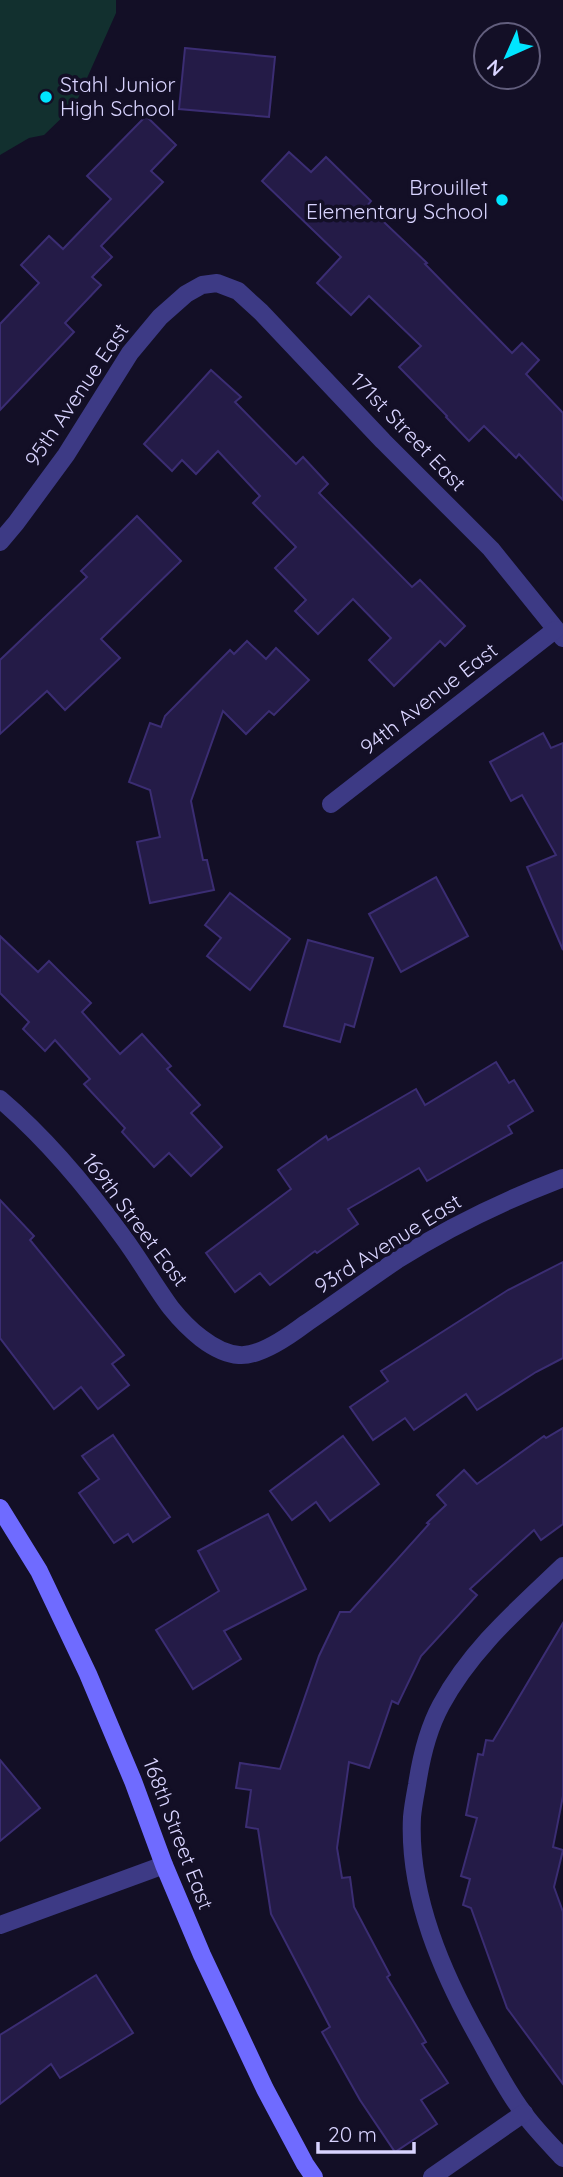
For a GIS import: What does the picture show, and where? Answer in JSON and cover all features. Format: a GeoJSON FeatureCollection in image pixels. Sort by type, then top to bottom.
{"type":"FeatureCollection","features":[{"type":"Feature","properties":{"kind":"street","name":"171st Street East"},"geometry":{"type":"LineString","coordinates":[[202,285],[217,283],[238,291],[261,312],[383,441],[491,549],[559,634]]}},
{"type":"Feature","properties":{"kind":"street","name":"95th Avenue East"},"geometry":{"type":"LineString","coordinates":[[0,542],[66,455],[130,353],[160,317],[186,294],[202,285]]}},
{"type":"Feature","properties":{"kind":"street","name":"94th Avenue East"},"geometry":{"type":"LineString","coordinates":[[331,804],[559,634]]}},
{"type":"Feature","properties":{"kind":"street","name":"169th Street East"},"geometry":{"type":"LineString","coordinates":[[0,1099],[27,1123],[77,1177],[173,1309],[198,1335],[220,1351],[241,1356]]}},
{"type":"Feature","properties":{"kind":"street","name":"93rd Avenue East"},"geometry":{"type":"LineString","coordinates":[[241,1356],[260,1351],[291,1334],[398,1260],[478,1214],[563,1178]]}},
{"type":"Feature","properties":{"kind":"street","name":"168th Street East"},"geometry":{"type":"LineString","coordinates":[[0,1508],[39,1571],[88,1674],[202,1955],[265,2089],[314,2177]]}},
{"type":"Feature","properties":{"kind":"street"},"geometry":{"type":"LineString","coordinates":[[563,1566],[493,1633],[465,1666],[440,1707],[421,1757],[412,1817],[414,1858],[422,1906],[438,1955],[465,2014],[524,2113],[563,2158]]}},
{"type":"Feature","properties":{"kind":"street"},"geometry":{"type":"LineString","coordinates":[[0,1925],[164,1865]]}},
{"type":"Feature","properties":{"kind":"street"},"geometry":{"type":"LineString","coordinates":[[432,2177],[524,2113]]}},
{"type":"Feature","properties":{"kind":"green space","name":"Stahl Junior High School"},"geometry":{"type":"Polygon","coordinates":[[[0,0],[116,0],[116,13],[75,105],[44,135],[29,138],[0,155],[0,0]]]}},
{"type":"Feature","properties":{"kind":"building"},"geometry":{"type":"Polygon","coordinates":[[[185,48],[275,57],[269,117],[179,109],[185,48]]]}},
{"type":"Feature","properties":{"kind":"building"},"geometry":{"type":"Polygon","coordinates":[[[146,116],[176,145],[151,171],[163,182],[101,246],[112,257],[92,277],[101,285],[65,323],[74,332],[0,410],[0,324],[39,283],[21,265],[49,236],[63,249],[111,199],[87,176],[146,116]]]}},
{"type":"Feature","properties":{"kind":"building"},"geometry":{"type":"Polygon","coordinates":[[[289,152],[311,172],[326,157],[371,201],[367,206],[427,263],[425,264],[512,353],[522,343],[539,360],[526,374],[563,413],[563,500],[519,454],[516,458],[484,426],[469,441],[446,417],[399,367],[421,346],[369,296],[351,315],[317,283],[341,257],[262,181],[289,152]]]}},
{"type":"Feature","properties":{"kind":"building"},"geometry":{"type":"Polygon","coordinates":[[[211,370],[241,397],[235,402],[296,464],[303,457],[328,484],[319,493],[412,587],[420,580],[465,626],[445,646],[440,641],[394,686],[369,660],[391,638],[353,599],[318,634],[295,611],[306,600],[275,568],[296,547],[253,503],[260,496],[218,451],[196,474],[182,460],[172,471],[144,444],[211,370]]]}},
{"type":"Feature","properties":{"kind":"building"},"geometry":{"type":"Polygon","coordinates":[[[137,516],[181,561],[101,639],[120,658],[65,710],[47,691],[0,734],[0,660],[87,577],[81,571],[137,516]]]}},
{"type":"Feature","properties":{"kind":"building"},"geometry":{"type":"Polygon","coordinates":[[[247,641],[266,659],[276,648],[309,680],[274,715],[269,711],[246,734],[223,711],[191,801],[203,860],[207,860],[214,890],[150,903],[137,842],[160,837],[150,790],[129,782],[150,723],[161,727],[165,716],[230,650],[234,654],[247,641]]]}},
{"type":"Feature","properties":{"kind":"building"},"geometry":{"type":"Polygon","coordinates":[[[543,733],[551,748],[563,743],[563,950],[527,867],[556,855],[522,795],[511,801],[490,762],[543,733]]]}},
{"type":"Feature","properties":{"kind":"building"},"geometry":{"type":"Polygon","coordinates":[[[436,877],[468,936],[401,972],[369,914],[436,877]]]}},
{"type":"Feature","properties":{"kind":"building"},"geometry":{"type":"Polygon","coordinates":[[[230,893],[290,939],[250,990],[207,956],[221,938],[205,925],[230,893]]]}},
{"type":"Feature","properties":{"kind":"building"},"geometry":{"type":"Polygon","coordinates":[[[0,936],[38,972],[49,961],[91,1003],[82,1012],[120,1054],[142,1034],[171,1066],[167,1069],[200,1105],[191,1113],[222,1147],[191,1176],[169,1153],[154,1167],[122,1132],[125,1128],[84,1084],[90,1079],[55,1040],[45,1051],[23,1029],[29,1022],[0,993],[0,936]]]}},
{"type":"Feature","properties":{"kind":"building"},"geometry":{"type":"Polygon","coordinates":[[[308,940],[373,958],[354,1027],[345,1024],[340,1042],[284,1026],[308,940]]]}},
{"type":"Feature","properties":{"kind":"building"},"geometry":{"type":"Polygon","coordinates":[[[496,1062],[509,1083],[514,1080],[533,1111],[508,1126],[512,1133],[427,1181],[419,1168],[348,1209],[358,1224],[317,1253],[315,1251],[270,1285],[260,1273],[235,1292],[206,1253],[291,1189],[278,1170],[326,1136],[328,1140],[416,1089],[425,1105],[496,1062]]]}},
{"type":"Feature","properties":{"kind":"building"},"geometry":{"type":"Polygon","coordinates":[[[0,1200],[34,1236],[30,1240],[124,1355],[112,1364],[129,1385],[98,1409],[81,1387],[54,1409],[0,1338],[0,1200]]]}},
{"type":"Feature","properties":{"kind":"building"},"geometry":{"type":"Polygon","coordinates":[[[563,1262],[563,1358],[477,1410],[466,1394],[414,1430],[405,1418],[373,1440],[350,1407],[388,1381],[381,1371],[508,1290],[563,1262]]]}},
{"type":"Feature","properties":{"kind":"building"},"geometry":{"type":"Polygon","coordinates":[[[563,1428],[563,1524],[541,1540],[534,1530],[470,1589],[477,1595],[421,1656],[398,1704],[392,1701],[369,1768],[349,1762],[337,1848],[342,1878],[350,1877],[354,1907],[390,1975],[387,1977],[426,2042],[422,2044],[448,2083],[421,2100],[437,2124],[395,2152],[360,2100],[322,2032],[330,2027],[271,1914],[258,1829],[246,1827],[251,1790],[236,1788],[240,1763],[280,1769],[319,1656],[340,1612],[350,1612],[429,1524],[427,1523],[446,1505],[437,1495],[464,1470],[477,1484],[544,1436],[546,1438],[563,1428]]]}},
{"type":"Feature","properties":{"kind":"building"},"geometry":{"type":"Polygon","coordinates":[[[113,1435],[170,1517],[133,1542],[128,1534],[114,1543],[79,1493],[99,1479],[82,1456],[113,1435]]]}},
{"type":"Feature","properties":{"kind":"building"},"geometry":{"type":"Polygon","coordinates":[[[343,1436],[379,1484],[330,1521],[316,1502],[292,1520],[270,1491],[343,1436]]]}},
{"type":"Feature","properties":{"kind":"building"},"geometry":{"type":"Polygon","coordinates":[[[268,1514],[306,1589],[224,1631],[241,1659],[193,1689],[156,1630],[219,1591],[198,1551],[268,1514]]]}},
{"type":"Feature","properties":{"kind":"building"},"geometry":{"type":"Polygon","coordinates":[[[563,1623],[563,1796],[553,1847],[563,1850],[554,1887],[563,1912],[563,2084],[507,2008],[471,1908],[463,1905],[470,1879],[461,1876],[477,1818],[466,1815],[478,1754],[483,1755],[486,1740],[493,1741],[563,1623]]]}},
{"type":"Feature","properties":{"kind":"building"},"geometry":{"type":"Polygon","coordinates":[[[0,1760],[40,1808],[0,1841],[0,1760]]]}},
{"type":"Feature","properties":{"kind":"building"},"geometry":{"type":"Polygon","coordinates":[[[96,1975],[133,2033],[60,2078],[51,2064],[0,2104],[0,2035],[96,1975]]]}},
{"type":"Feature","properties":{"kind":"place","name":"Stahl Junior High School"},"geometry":{"type":"Point","coordinates":[46,97]}},
{"type":"Feature","properties":{"kind":"place","name":"Brouillet Elementary School"},"geometry":{"type":"Point","coordinates":[502,200]}}]}
